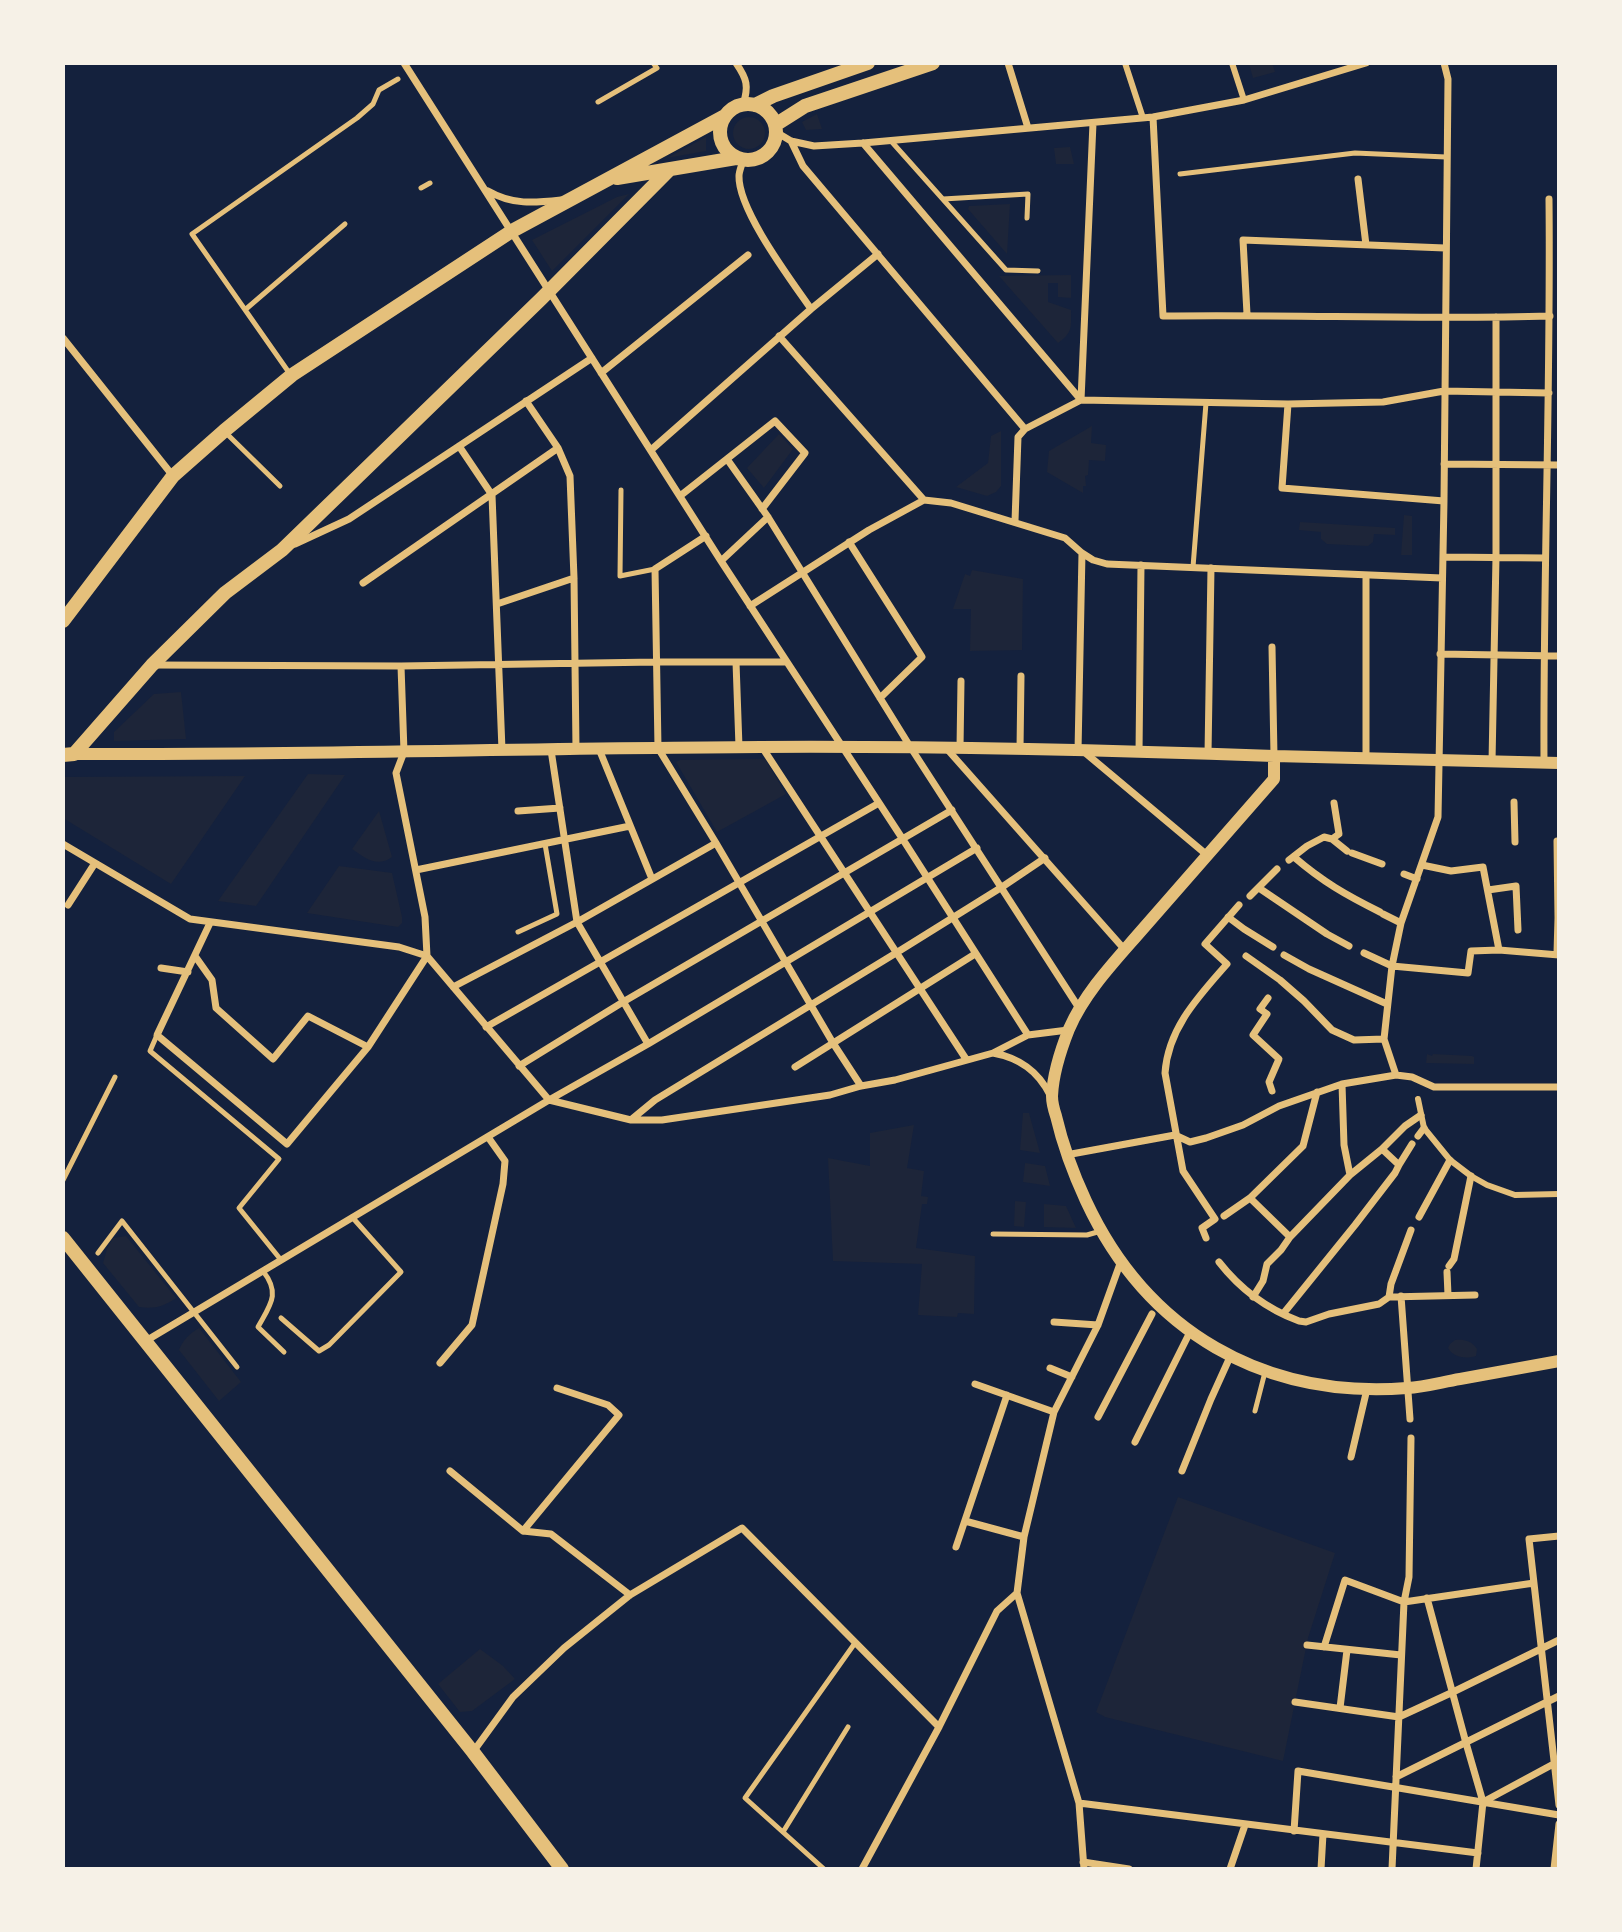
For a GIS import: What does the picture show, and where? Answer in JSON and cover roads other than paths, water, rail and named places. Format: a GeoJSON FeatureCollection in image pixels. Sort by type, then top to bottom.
{"type":"FeatureCollection","features":[{"type":"Feature","properties":{"kind":"main road"},"geometry":{"type":"LineString","coordinates":[[63,621],[173,476],[292,375],[512,231],[730,111],[868,63]]}},
{"type":"Feature","properties":{"kind":"main road"},"geometry":{"type":"LineString","coordinates":[[776,128],[805,106],[933,63]]}},
{"type":"Feature","properties":{"kind":"main road"},"geometry":{"type":"LineString","coordinates":[[608,179],[760,158],[773,147],[776,128],[771,116],[764,109],[749,105]]}},
{"type":"Feature","properties":{"kind":"main road"},"geometry":{"type":"LineString","coordinates":[[725,116],[720,132],[721,141],[725,148],[740,159]]}},
{"type":"Feature","properties":{"kind":"main road"},"geometry":{"type":"LineString","coordinates":[[68,755],[152,665],[225,593],[282,550],[549,291],[669,170]]}},
{"type":"Feature","properties":{"kind":"main road"},"geometry":{"type":"LineString","coordinates":[[63,1238],[473,1752],[562,1869]]}},
{"type":"Feature","properties":{"kind":"street"},"geometry":{"type":"LineString","coordinates":[[404,63],[721,561],[1028,1035]]}},
{"type":"Feature","properties":{"kind":"street"},"geometry":{"type":"LineString","coordinates":[[736,63],[744,75],[749,105]]}},
{"type":"Feature","properties":{"kind":"street"},"geometry":{"type":"LineString","coordinates":[[1008,63],[1028,128]]}},
{"type":"Feature","properties":{"kind":"street"},"geometry":{"type":"LineString","coordinates":[[1125,63],[1143,118]]}},
{"type":"Feature","properties":{"kind":"street"},"geometry":{"type":"LineString","coordinates":[[1232,63],[1244,100]]}},
{"type":"Feature","properties":{"kind":"street"},"geometry":{"type":"LineString","coordinates":[[1332,63],[1335,73]]}},
{"type":"Feature","properties":{"kind":"street"},"geometry":{"type":"LineString","coordinates":[[791,141],[814,146],[863,143],[1153,117],[1244,100],[1366,63]]}},
{"type":"Feature","properties":{"kind":"street"},"geometry":{"type":"LineString","coordinates":[[1396,1075],[1384,1039],[1392,966],[1401,923],[1437,817],[1438,800],[1448,79],[1444,63]]}},
{"type":"Feature","properties":{"kind":"street"},"geometry":{"type":"LineString","coordinates":[[1153,117],[1163,316],[1550,316]]}},
{"type":"Feature","properties":{"kind":"street"},"geometry":{"type":"LineString","coordinates":[[1082,401],[1093,122]]}},
{"type":"Feature","properties":{"kind":"street"},"geometry":{"type":"LineString","coordinates":[[776,128],[791,141],[803,166],[1025,429]]}},
{"type":"Feature","properties":{"kind":"street"},"geometry":{"type":"LineString","coordinates":[[863,143],[1082,401]]}},
{"type":"Feature","properties":{"kind":"street"},"geometry":{"type":"LineString","coordinates":[[740,159],[740,188],[752,218],[778,262],[811,309]]}},
{"type":"Feature","properties":{"kind":"street"},"geometry":{"type":"LineString","coordinates":[[1358,179],[1366,245]]}},
{"type":"Feature","properties":{"kind":"street"},"geometry":{"type":"LineString","coordinates":[[487,191],[500,198],[523,202],[571,199]]}},
{"type":"Feature","properties":{"kind":"street"},"geometry":{"type":"LineString","coordinates":[[1544,763],[1549,199]]}},
{"type":"Feature","properties":{"kind":"street"},"geometry":{"type":"LineString","coordinates":[[1247,314],[1243,240],[1445,248]]}},
{"type":"Feature","properties":{"kind":"street"},"geometry":{"type":"LineString","coordinates":[[651,450],[811,309],[878,254]]}},
{"type":"Feature","properties":{"kind":"street"},"geometry":{"type":"LineString","coordinates":[[601,373],[748,255]]}},
{"type":"Feature","properties":{"kind":"street"},"geometry":{"type":"LineString","coordinates":[[1492,762],[1496,557],[1496,317]]}},
{"type":"Feature","properties":{"kind":"street"},"geometry":{"type":"LineString","coordinates":[[779,337],[924,500]]}},
{"type":"Feature","properties":{"kind":"street"},"geometry":{"type":"LineString","coordinates":[[63,338],[173,476]]}},
{"type":"Feature","properties":{"kind":"street"},"geometry":{"type":"LineString","coordinates":[[282,550],[349,519],[592,358]]}},
{"type":"Feature","properties":{"kind":"street"},"geometry":{"type":"LineString","coordinates":[[1015,522],[1018,437],[1025,429],[1082,401],[1288,404],[1383,402],[1444,391],[1549,393]]}},
{"type":"Feature","properties":{"kind":"street"},"geometry":{"type":"LineString","coordinates":[[526,401],[558,448],[570,476],[576,749]]}},
{"type":"Feature","properties":{"kind":"street"},"geometry":{"type":"LineString","coordinates":[[1288,404],[1282,488],[1444,501]]}},
{"type":"Feature","properties":{"kind":"street"},"geometry":{"type":"LineString","coordinates":[[680,496],[775,421],[804,453],[762,509]]}},
{"type":"Feature","properties":{"kind":"street"},"geometry":{"type":"LineString","coordinates":[[459,446],[492,495],[502,750]]}},
{"type":"Feature","properties":{"kind":"street"},"geometry":{"type":"LineString","coordinates":[[363,583],[558,448]]}},
{"type":"Feature","properties":{"kind":"street"},"geometry":{"type":"LineString","coordinates":[[727,459],[768,517],[911,748],[1079,1008]]}},
{"type":"Feature","properties":{"kind":"street"},"geometry":{"type":"LineString","coordinates":[[1444,464],[1559,465]]}},
{"type":"Feature","properties":{"kind":"street"},"geometry":{"type":"LineString","coordinates":[[750,606],[849,542],[924,500],[951,503],[1065,538],[1093,560],[1107,564],[1442,578]]}},
{"type":"Feature","properties":{"kind":"street"},"geometry":{"type":"LineString","coordinates":[[721,561],[768,517]]}},
{"type":"Feature","properties":{"kind":"street"},"geometry":{"type":"LineString","coordinates":[[706,536],[655,569],[658,748],[861,1086]]}},
{"type":"Feature","properties":{"kind":"street"},"geometry":{"type":"LineString","coordinates":[[849,542],[922,657],[880,698]]}},
{"type":"Feature","properties":{"kind":"street"},"geometry":{"type":"LineString","coordinates":[[1080,751],[1082,553]]}},
{"type":"Feature","properties":{"kind":"street"},"geometry":{"type":"LineString","coordinates":[[1443,557],[1545,558]]}},
{"type":"Feature","properties":{"kind":"street"},"geometry":{"type":"LineString","coordinates":[[1139,752],[1141,565]]}},
{"type":"Feature","properties":{"kind":"street"},"geometry":{"type":"LineString","coordinates":[[1208,754],[1211,568]]}},
{"type":"Feature","properties":{"kind":"street"},"geometry":{"type":"LineString","coordinates":[[1366,575],[1366,759]]}},
{"type":"Feature","properties":{"kind":"street"},"geometry":{"type":"LineString","coordinates":[[497,604],[574,578]]}},
{"type":"Feature","properties":{"kind":"street"},"geometry":{"type":"LineString","coordinates":[[1052,1098],[1059,1060],[1079,1008],[1125,950],[1274,779],[1272,647]]}},
{"type":"Feature","properties":{"kind":"street"},"geometry":{"type":"LineString","coordinates":[[1440,654],[1559,656]]}},
{"type":"Feature","properties":{"kind":"street"},"geometry":{"type":"LineString","coordinates":[[736,662],[739,747]]}},
{"type":"Feature","properties":{"kind":"street"},"geometry":{"type":"LineString","coordinates":[[152,665],[401,666],[787,662]]}},
{"type":"Feature","properties":{"kind":"street"},"geometry":{"type":"LineString","coordinates":[[210,923],[157,1035],[287,1144],[368,1048],[427,956],[425,917],[396,773],[404,752],[401,666]]}},
{"type":"Feature","properties":{"kind":"street"},"geometry":{"type":"LineString","coordinates":[[1020,749],[1021,676]]}},
{"type":"Feature","properties":{"kind":"street"},"geometry":{"type":"LineString","coordinates":[[961,681],[953,749],[1125,950]]}},
{"type":"Feature","properties":{"kind":"street"},"geometry":{"type":"LineString","coordinates":[[68,755],[762,747],[1020,749],[1559,763]]}},
{"type":"Feature","properties":{"kind":"street"},"geometry":{"type":"LineString","coordinates":[[762,747],[966,1059]]}},
{"type":"Feature","properties":{"kind":"street"},"geometry":{"type":"LineString","coordinates":[[599,749],[652,879]]}},
{"type":"Feature","properties":{"kind":"street"},"geometry":{"type":"LineString","coordinates":[[551,750],[577,922],[648,1044]]}},
{"type":"Feature","properties":{"kind":"street"},"geometry":{"type":"LineString","coordinates":[[1080,751],[1206,855]]}},
{"type":"Feature","properties":{"kind":"street"},"geometry":{"type":"LineString","coordinates":[[1514,802],[1515,842]]}},
{"type":"Feature","properties":{"kind":"street"},"geometry":{"type":"LineString","coordinates":[[486,1027],[879,803]]}},
{"type":"Feature","properties":{"kind":"street"},"geometry":{"type":"LineString","coordinates":[[1334,803],[1335,836],[1350,852],[1386,866]]}},
{"type":"Feature","properties":{"kind":"street"},"geometry":{"type":"LineString","coordinates":[[518,811],[560,808]]}},
{"type":"Feature","properties":{"kind":"street"},"geometry":{"type":"LineString","coordinates":[[519,1066],[623,1002],[952,810]]}},
{"type":"Feature","properties":{"kind":"street"},"geometry":{"type":"LineString","coordinates":[[416,870],[631,826]]}},
{"type":"Feature","properties":{"kind":"street"},"geometry":{"type":"LineString","coordinates":[[1335,836],[1324,837],[1292,858],[1340,892],[1401,923]]}},
{"type":"Feature","properties":{"kind":"street"},"geometry":{"type":"LineString","coordinates":[[1364,953],[1392,966],[1468,973],[1471,951],[1558,954],[1557,841]]}},
{"type":"Feature","properties":{"kind":"street"},"geometry":{"type":"LineString","coordinates":[[453,986],[577,922],[716,843]]}},
{"type":"Feature","properties":{"kind":"street"},"geometry":{"type":"LineString","coordinates":[[63,844],[190,919],[399,947],[427,956],[549,1100],[631,1120],[663,1120],[830,1095],[993,1053],[1028,1035],[1069,1030]]}},
{"type":"Feature","properties":{"kind":"street"},"geometry":{"type":"LineString","coordinates":[[144,1342],[977,848]]}},
{"type":"Feature","properties":{"kind":"street"},"geometry":{"type":"LineString","coordinates":[[631,1120],[655,1100],[896,953],[1045,858]]}},
{"type":"Feature","properties":{"kind":"street"},"geometry":{"type":"LineString","coordinates":[[68,905],[95,863]]}},
{"type":"Feature","properties":{"kind":"street"},"geometry":{"type":"LineString","coordinates":[[1422,865],[1451,871],[1483,867],[1499,950]]}},
{"type":"Feature","properties":{"kind":"street"},"geometry":{"type":"LineString","coordinates":[[1250,896],[1277,870]]}},
{"type":"Feature","properties":{"kind":"street"},"geometry":{"type":"LineString","coordinates":[[1404,874],[1417,878]]}},
{"type":"Feature","properties":{"kind":"street"},"geometry":{"type":"LineString","coordinates":[[1488,890],[1516,886],[1518,930]]}},
{"type":"Feature","properties":{"kind":"street"},"geometry":{"type":"LineString","coordinates":[[1259,888],[1349,946]]}},
{"type":"Feature","properties":{"kind":"street"},"geometry":{"type":"LineString","coordinates":[[1206,1237],[1202,1228],[1215,1219],[1183,1171],[1165,1073],[1166,1060],[1181,1021],[1194,1001],[1227,964],[1205,944],[1239,905]]}},
{"type":"Feature","properties":{"kind":"street"},"geometry":{"type":"LineString","coordinates":[[1228,917],[1273,947]]}},
{"type":"Feature","properties":{"kind":"street"},"geometry":{"type":"LineString","coordinates":[[795,1067],[975,954]]}},
{"type":"Feature","properties":{"kind":"street"},"geometry":{"type":"LineString","coordinates":[[1284,955],[1387,1004]]}},
{"type":"Feature","properties":{"kind":"street"},"geometry":{"type":"LineString","coordinates":[[195,956],[212,980],[216,1008],[273,1059],[308,1016],[368,1048]]}},
{"type":"Feature","properties":{"kind":"street"},"geometry":{"type":"LineString","coordinates":[[1246,956],[1296,994],[1332,1030],[1354,1040],[1384,1039]]}},
{"type":"Feature","properties":{"kind":"street"},"geometry":{"type":"LineString","coordinates":[[161,968],[188,972]]}},
{"type":"Feature","properties":{"kind":"street"},"geometry":{"type":"LineString","coordinates":[[1268,998],[1260,1009],[1267,1014],[1252,1035],[1279,1059],[1269,1082],[1272,1091]]}},
{"type":"Feature","properties":{"kind":"street"},"geometry":{"type":"LineString","coordinates":[[993,1053],[1005,1055],[1026,1065],[1040,1078],[1052,1098],[1066,1155],[1101,1231],[1121,1261],[1159,1306],[1190,1332],[1230,1357],[1265,1371],[1305,1381],[1367,1389],[1409,1388],[1559,1362]]}},
{"type":"Feature","properties":{"kind":"street"},"geometry":{"type":"LineString","coordinates":[[1066,1155],[1175,1135],[1190,1142],[1206,1139],[1243,1125],[1278,1103],[1342,1084],[1396,1075],[1412,1077],[1434,1087],[1559,1087]]}},
{"type":"Feature","properties":{"kind":"street"},"geometry":{"type":"LineString","coordinates":[[1342,1084],[1344,1144],[1350,1175]]}},
{"type":"Feature","properties":{"kind":"street"},"geometry":{"type":"LineString","coordinates":[[1224,1216],[1250,1198],[1303,1146],[1317,1092]]}},
{"type":"Feature","properties":{"kind":"street"},"geometry":{"type":"LineString","coordinates":[[1418,1099],[1424,1128],[1450,1160],[1471,1177],[1515,1195],[1559,1194]]}},
{"type":"Feature","properties":{"kind":"street"},"geometry":{"type":"LineString","coordinates":[[1253,1297],[1263,1282],[1267,1264],[1281,1251],[1290,1237],[1350,1175],[1421,1115]]}},
{"type":"Feature","properties":{"kind":"street"},"geometry":{"type":"LineString","coordinates":[[1418,1136],[1424,1128]]}},
{"type":"Feature","properties":{"kind":"street"},"geometry":{"type":"LineString","coordinates":[[440,1363],[472,1325],[500,1197],[505,1161],[488,1137]]}},
{"type":"Feature","properties":{"kind":"street"},"geometry":{"type":"LineString","coordinates":[[1283,1314],[1356,1226],[1412,1144]]}},
{"type":"Feature","properties":{"kind":"street"},"geometry":{"type":"LineString","coordinates":[[1382,1149],[1399,1165]]}},
{"type":"Feature","properties":{"kind":"street"},"geometry":{"type":"LineString","coordinates":[[1419,1217],[1450,1160]]}},
{"type":"Feature","properties":{"kind":"street"},"geometry":{"type":"LineString","coordinates":[[1448,1296],[1448,1269],[1454,1259],[1471,1177]]}},
{"type":"Feature","properties":{"kind":"street"},"geometry":{"type":"LineString","coordinates":[[1250,1198],[1290,1237]]}},
{"type":"Feature","properties":{"kind":"street"},"geometry":{"type":"LineString","coordinates":[[1389,1297],[1391,1284],[1411,1230]]}},
{"type":"Feature","properties":{"kind":"street"},"geometry":{"type":"LineString","coordinates":[[1121,1261],[1098,1325],[1054,1412],[1024,1537],[1017,1593],[1079,1803],[1083,1866],[1129,1869]]}},
{"type":"Feature","properties":{"kind":"street"},"geometry":{"type":"LineString","coordinates":[[1219,1262],[1253,1297],[1283,1314],[1306,1322],[1329,1314],[1379,1304],[1389,1297],[1475,1295]]}},
{"type":"Feature","properties":{"kind":"street"},"geometry":{"type":"LineString","coordinates":[[1402,1296],[1410,1419]]}},
{"type":"Feature","properties":{"kind":"street"},"geometry":{"type":"LineString","coordinates":[[1098,1417],[1152,1314]]}},
{"type":"Feature","properties":{"kind":"street"},"geometry":{"type":"LineString","coordinates":[[1054,1322],[1098,1325]]}},
{"type":"Feature","properties":{"kind":"street"},"geometry":{"type":"LineString","coordinates":[[1135,1442],[1190,1332]]}},
{"type":"Feature","properties":{"kind":"street"},"geometry":{"type":"LineString","coordinates":[[1182,1471],[1230,1357]]}},
{"type":"Feature","properties":{"kind":"street"},"geometry":{"type":"LineString","coordinates":[[1051,1368],[1072,1377]]}},
{"type":"Feature","properties":{"kind":"street"},"geometry":{"type":"LineString","coordinates":[[975,1384],[1054,1412]]}},
{"type":"Feature","properties":{"kind":"street"},"geometry":{"type":"LineString","coordinates":[[523,1531],[619,1415],[608,1405],[556,1388]]}},
{"type":"Feature","properties":{"kind":"street"},"geometry":{"type":"LineString","coordinates":[[1351,1457],[1367,1389]]}},
{"type":"Feature","properties":{"kind":"street"},"geometry":{"type":"LineString","coordinates":[[956,1547],[1007,1395]]}},
{"type":"Feature","properties":{"kind":"street"},"geometry":{"type":"LineString","coordinates":[[1392,1869],[1404,1602],[1409,1577],[1411,1438]]}},
{"type":"Feature","properties":{"kind":"street"},"geometry":{"type":"LineString","coordinates":[[450,1471],[523,1531],[551,1534],[630,1595]]}},
{"type":"Feature","properties":{"kind":"street"},"geometry":{"type":"LineString","coordinates":[[965,1521],[1024,1537]]}},
{"type":"Feature","properties":{"kind":"street"},"geometry":{"type":"LineString","coordinates":[[473,1752],[513,1697],[564,1648],[630,1595],[742,1528],[939,1727]]}},
{"type":"Feature","properties":{"kind":"street"},"geometry":{"type":"LineString","coordinates":[[1559,1536],[1529,1539],[1547,1702],[1557,1762],[1559,1805]]}},
{"type":"Feature","properties":{"kind":"street"},"geometry":{"type":"LineString","coordinates":[[1324,1647],[1345,1580],[1404,1602],[1534,1583]]}},
{"type":"Feature","properties":{"kind":"street"},"geometry":{"type":"LineString","coordinates":[[862,1869],[939,1727],[996,1611],[1017,1593]]}},
{"type":"Feature","properties":{"kind":"street"},"geometry":{"type":"LineString","coordinates":[[1427,1598],[1483,1802],[1476,1869]]}},
{"type":"Feature","properties":{"kind":"street"},"geometry":{"type":"LineString","coordinates":[[1296,1702],[1399,1717],[1559,1640]]}},
{"type":"Feature","properties":{"kind":"street"},"geometry":{"type":"LineString","coordinates":[[1307,1645],[1401,1655]]}},
{"type":"Feature","properties":{"kind":"street"},"geometry":{"type":"LineString","coordinates":[[1340,1709],[1347,1650]]}},
{"type":"Feature","properties":{"kind":"street"},"geometry":{"type":"LineString","coordinates":[[1396,1777],[1559,1696]]}},
{"type":"Feature","properties":{"kind":"street"},"geometry":{"type":"LineString","coordinates":[[1483,1802],[1557,1762]]}},
{"type":"Feature","properties":{"kind":"street"},"geometry":{"type":"LineString","coordinates":[[1294,1831],[1298,1771],[1559,1815]]}},
{"type":"Feature","properties":{"kind":"street"},"geometry":{"type":"LineString","coordinates":[[1079,1803],[1478,1853]]}},
{"type":"Feature","properties":{"kind":"street"},"geometry":{"type":"LineString","coordinates":[[1555,1868],[1559,1824]]}},
{"type":"Feature","properties":{"kind":"street"},"geometry":{"type":"LineString","coordinates":[[1230,1869],[1245,1825]]}},
{"type":"Feature","properties":{"kind":"street"},"geometry":{"type":"LineString","coordinates":[[1321,1869],[1324,1834]]}},
{"type":"Feature","properties":{"kind":"lane"},"geometry":{"type":"LineString","coordinates":[[598,102],[657,68],[653,63]]}},
{"type":"Feature","properties":{"kind":"lane"},"geometry":{"type":"LineString","coordinates":[[292,375],[192,234],[357,118],[373,104],[379,90],[398,79]]}},
{"type":"Feature","properties":{"kind":"lane"},"geometry":{"type":"LineString","coordinates":[[891,141],[1006,270],[1038,271]]}},
{"type":"Feature","properties":{"kind":"lane"},"geometry":{"type":"LineString","coordinates":[[1180,174],[1355,153],[1446,157]]}},
{"type":"Feature","properties":{"kind":"lane"},"geometry":{"type":"LineString","coordinates":[[421,188],[430,183]]}},
{"type":"Feature","properties":{"kind":"lane"},"geometry":{"type":"LineString","coordinates":[[943,199],[1028,194],[1027,218]]}},
{"type":"Feature","properties":{"kind":"lane"},"geometry":{"type":"LineString","coordinates":[[246,309],[345,224]]}},
{"type":"Feature","properties":{"kind":"lane"},"geometry":{"type":"LineString","coordinates":[[1193,567],[1206,403]]}},
{"type":"Feature","properties":{"kind":"lane"},"geometry":{"type":"LineString","coordinates":[[224,431],[280,486]]}},
{"type":"Feature","properties":{"kind":"lane"},"geometry":{"type":"LineString","coordinates":[[621,490],[620,576],[655,569]]}},
{"type":"Feature","properties":{"kind":"lane"},"geometry":{"type":"LineString","coordinates":[[518,932],[557,914],[545,844]]}},
{"type":"Feature","properties":{"kind":"lane"},"geometry":{"type":"LineString","coordinates":[[157,1035],[150,1051],[279,1159],[239,1208],[281,1260]]}},
{"type":"Feature","properties":{"kind":"lane"},"geometry":{"type":"LineString","coordinates":[[63,1180],[115,1077]]}},
{"type":"Feature","properties":{"kind":"lane"},"geometry":{"type":"LineString","coordinates":[[281,1318],[319,1351],[329,1345],[401,1272],[352,1217]]}},
{"type":"Feature","properties":{"kind":"lane"},"geometry":{"type":"LineString","coordinates":[[99,1253],[122,1221],[237,1367]]}},
{"type":"Feature","properties":{"kind":"lane"},"geometry":{"type":"LineString","coordinates":[[993,1234],[1087,1236],[1101,1231]]}},
{"type":"Feature","properties":{"kind":"lane"},"geometry":{"type":"LineString","coordinates":[[263,1270],[272,1282],[273,1299],[258,1328],[284,1352]]}},
{"type":"Feature","properties":{"kind":"lane"},"geometry":{"type":"LineString","coordinates":[[1255,1411],[1265,1371]]}},
{"type":"Feature","properties":{"kind":"lane"},"geometry":{"type":"LineString","coordinates":[[824,1869],[745,1798],[855,1643]]}},
{"type":"Feature","properties":{"kind":"lane"},"geometry":{"type":"LineString","coordinates":[[783,1832],[848,1727]]}}]}
